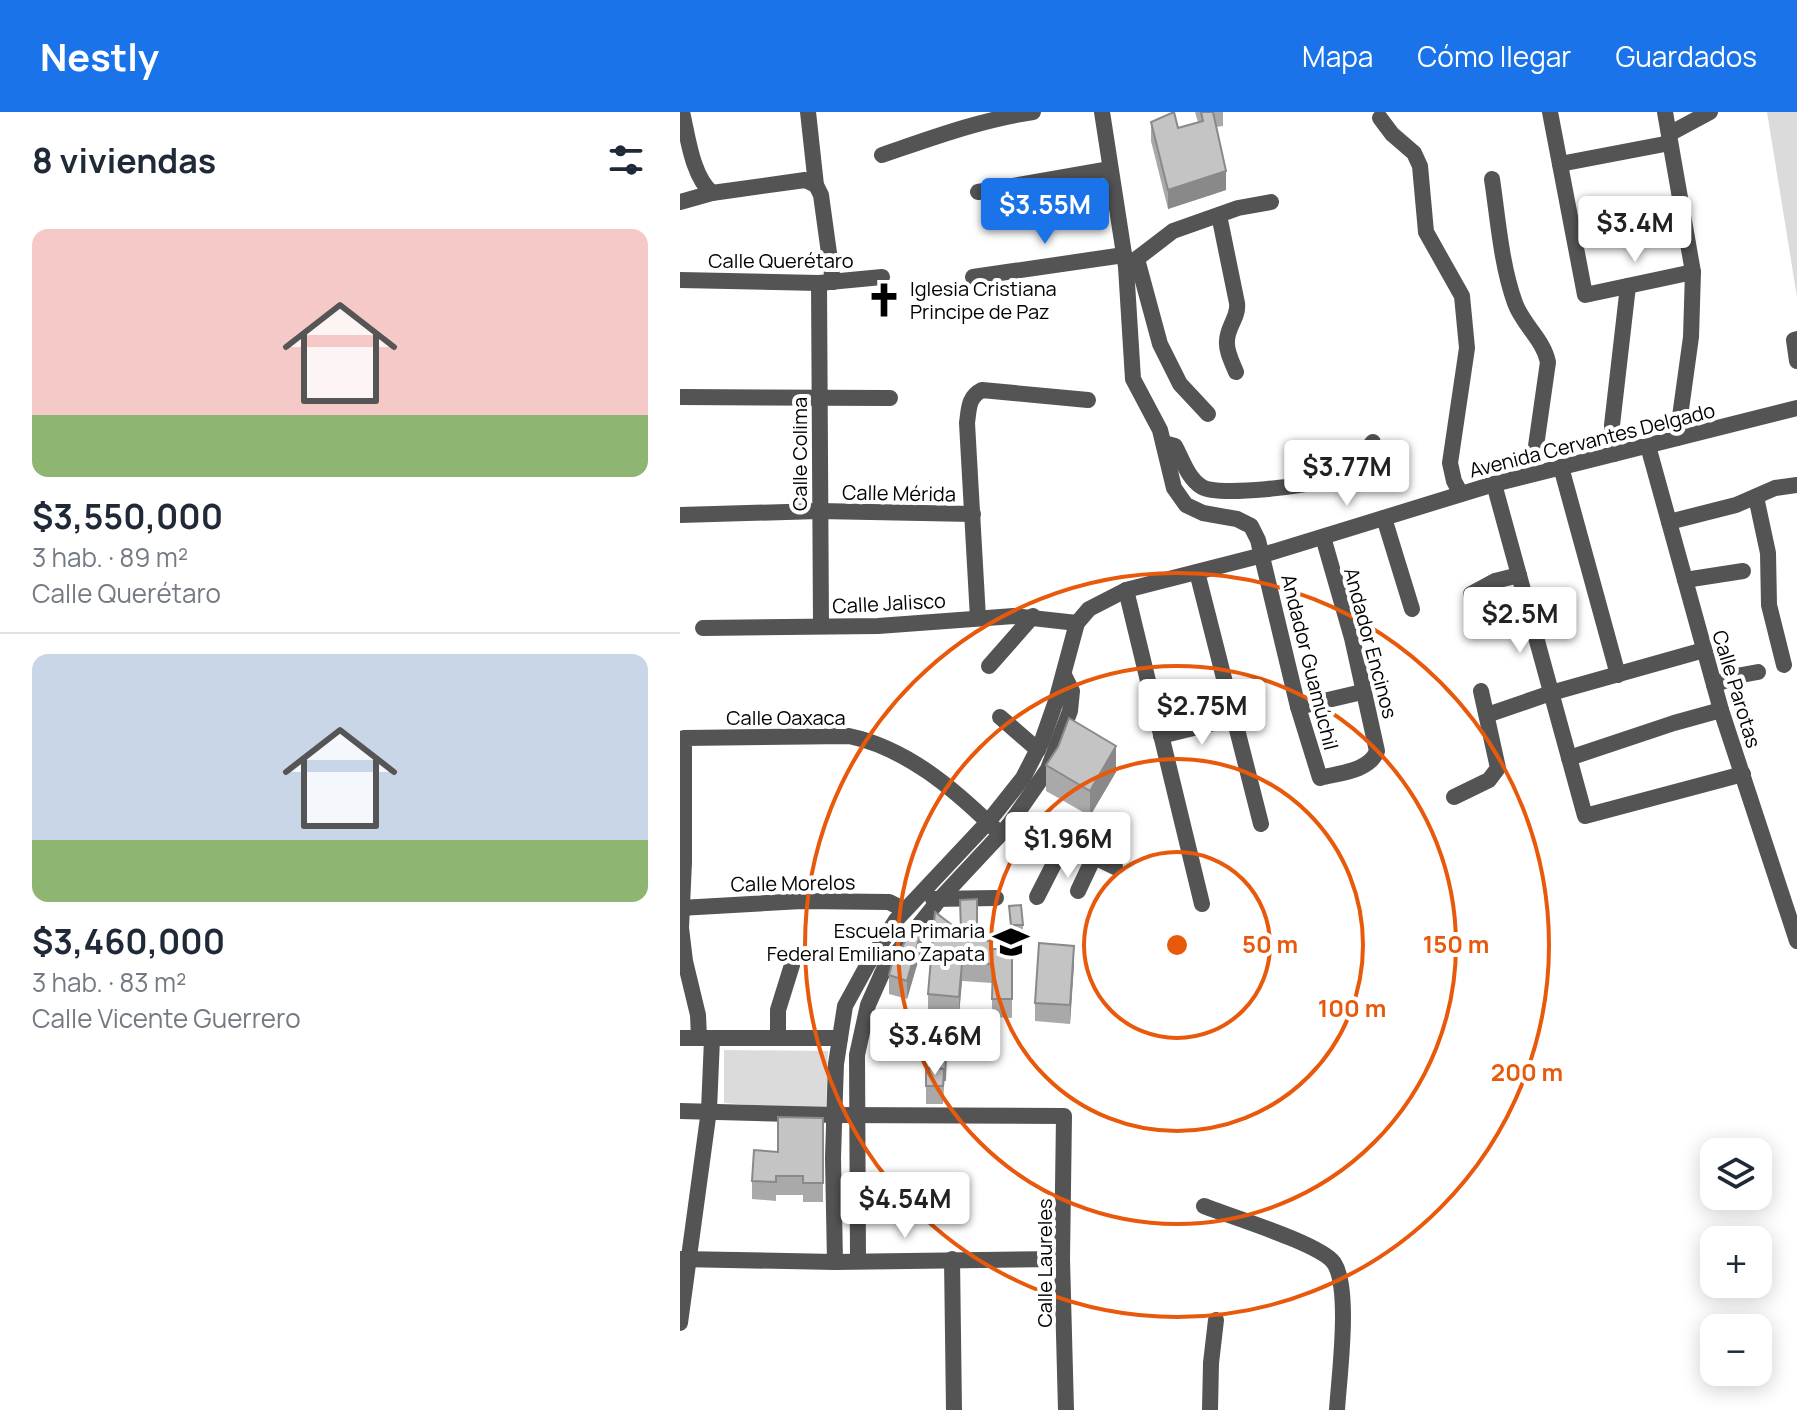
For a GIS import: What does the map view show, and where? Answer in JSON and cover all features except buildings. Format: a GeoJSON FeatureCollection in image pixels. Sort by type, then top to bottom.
{"type":"FeatureCollection","features":[{"type":"Feature","properties":{"kind":"street"},"geometry":{"type":"LineString","coordinates":[[682,112],[693,156],[705,186],[712,193]]}},
{"type":"Feature","properties":{"kind":"street","name":"Calle Colima"},"geometry":{"type":"LineString","coordinates":[[808,112],[816,185],[821,195],[826,283],[820,397],[821,626]]}},
{"type":"Feature","properties":{"kind":"street"},"geometry":{"type":"LineString","coordinates":[[882,155],[947,131],[1033,112]]}},
{"type":"Feature","properties":{"kind":"street"},"geometry":{"type":"LineString","coordinates":[[1102,112],[1129,260],[1160,344],[1180,384],[1208,414]]}},
{"type":"Feature","properties":{"kind":"street"},"geometry":{"type":"LineString","coordinates":[[1550,112],[1585,295],[1693,272]]}},
{"type":"Feature","properties":{"kind":"street"},"geometry":{"type":"LineString","coordinates":[[1665,112],[1693,272],[1691,337],[1677,438]]}},
{"type":"Feature","properties":{"kind":"street"},"geometry":{"type":"LineString","coordinates":[[1560,164],[1669,138],[1710,112]]}},
{"type":"Feature","properties":{"kind":"street"},"geometry":{"type":"LineString","coordinates":[[1380,118],[1392,134],[1414,153],[1420,166],[1426,232],[1462,296],[1467,348],[1450,463],[1461,494]]}},
{"type":"Feature","properties":{"kind":"street"},"geometry":{"type":"LineString","coordinates":[[978,192],[1110,169]]}},
{"type":"Feature","properties":{"kind":"street"},"geometry":{"type":"LineString","coordinates":[[1492,179],[1515,303],[1527,327],[1546,349],[1548,362],[1532,474]]}},
{"type":"Feature","properties":{"kind":"street"},"geometry":{"type":"LineString","coordinates":[[680,202],[712,193],[805,180],[816,185]]}},
{"type":"Feature","properties":{"kind":"street"},"geometry":{"type":"LineString","coordinates":[[973,277],[1129,260],[1173,231],[1271,202]]}},
{"type":"Feature","properties":{"kind":"street"},"geometry":{"type":"LineString","coordinates":[[1573,229],[1682,207]]}},
{"type":"Feature","properties":{"kind":"street"},"geometry":{"type":"LineString","coordinates":[[1219,215],[1238,310],[1226,338],[1236,372]]}},
{"type":"Feature","properties":{"kind":"street"},"geometry":{"type":"LineString","coordinates":[[1129,260],[1127,310],[1133,379],[1160,430],[1174,488],[1186,505],[1251,526],[1263,555]]}},
{"type":"Feature","properties":{"kind":"street","name":"Calle Querétaro"},"geometry":{"type":"LineString","coordinates":[[680,280],[826,283],[882,277]]}},
{"type":"Feature","properties":{"kind":"street"},"geometry":{"type":"LineString","coordinates":[[1614,454],[1612,425],[1628,286]]}},
{"type":"Feature","properties":{"kind":"street"},"geometry":{"type":"LineString","coordinates":[[1796,339],[1797,361]]}},
{"type":"Feature","properties":{"kind":"street"},"geometry":{"type":"LineString","coordinates":[[978,618],[967,423],[969,403],[982,390],[1088,400]]}},
{"type":"Feature","properties":{"kind":"street"},"geometry":{"type":"LineString","coordinates":[[680,397],[890,398]]}},
{"type":"Feature","properties":{"kind":"street","name":"Avenida Cervantes Delgado"},"geometry":{"type":"LineString","coordinates":[[1077,623],[1089,609],[1126,590],[1263,555],[1494,484],[1797,408]]}},
{"type":"Feature","properties":{"kind":"street"},"geometry":{"type":"LineString","coordinates":[[1164,443],[1175,446],[1191,478],[1202,488],[1219,492],[1314,483],[1333,477],[1354,464],[1373,442]]}},
{"type":"Feature","properties":{"kind":"street","name":"Calle Parotas"},"geometry":{"type":"LineString","coordinates":[[1648,446],[1721,710],[1797,941]]}},
{"type":"Feature","properties":{"kind":"street"},"geometry":{"type":"LineString","coordinates":[[1561,467],[1618,675]]}},
{"type":"Feature","properties":{"kind":"street"},"geometry":{"type":"LineString","coordinates":[[1494,484],[1585,816],[1743,774]]}},
{"type":"Feature","properties":{"kind":"street"},"geometry":{"type":"LineString","coordinates":[[1669,522],[1736,505],[1775,488],[1797,485]]}},
{"type":"Feature","properties":{"kind":"street"},"geometry":{"type":"LineString","coordinates":[[1756,497],[1768,553],[1769,605],[1784,665]]}},
{"type":"Feature","properties":{"kind":"street","name":"Calle Mérida"},"geometry":{"type":"LineString","coordinates":[[680,515],[819,511],[973,514]]}},
{"type":"Feature","properties":{"kind":"street"},"geometry":{"type":"LineString","coordinates":[[1384,518],[1412,609]]}},
{"type":"Feature","properties":{"kind":"street","name":"Andador Encinos"},"geometry":{"type":"LineString","coordinates":[[1320,778],[1368,764],[1374,759],[1377,741],[1323,537]]}},
{"type":"Feature","properties":{"kind":"street","name":"Andador Guamúchil"},"geometry":{"type":"LineString","coordinates":[[1263,555],[1298,707],[1320,778]]}},
{"type":"Feature","properties":{"kind":"street"},"geometry":{"type":"LineString","coordinates":[[1685,580],[1743,571]]}},
{"type":"Feature","properties":{"kind":"street"},"geometry":{"type":"LineString","coordinates":[[1197,572],[1261,824]]}},
{"type":"Feature","properties":{"kind":"street"},"geometry":{"type":"LineString","coordinates":[[1471,594],[1495,581],[1519,575]]}},
{"type":"Feature","properties":{"kind":"street"},"geometry":{"type":"LineString","coordinates":[[1126,590],[1202,904]]}},
{"type":"Feature","properties":{"kind":"street"},"geometry":{"type":"LineString","coordinates":[[989,666],[1033,616]]}},
{"type":"Feature","properties":{"kind":"street","name":"Calle Jalisco"},"geometry":{"type":"LineString","coordinates":[[703,628],[878,626],[1033,616],[1077,623]]}},
{"type":"Feature","properties":{"kind":"street"},"geometry":{"type":"LineString","coordinates":[[858,1261],[857,1055],[868,1005],[884,969],[939,900],[1005,830],[1048,769],[1046,746],[1077,623]]}},
{"type":"Feature","properties":{"kind":"street"},"geometry":{"type":"LineString","coordinates":[[1487,715],[1551,693],[1704,650]]}},
{"type":"Feature","properties":{"kind":"street"},"geometry":{"type":"LineString","coordinates":[[1714,685],[1758,672]]}},
{"type":"Feature","properties":{"kind":"street"},"geometry":{"type":"LineString","coordinates":[[1454,797],[1489,780],[1498,768],[1481,691]]}},
{"type":"Feature","properties":{"kind":"street"},"geometry":{"type":"LineString","coordinates":[[1298,707],[1362,692]]}},
{"type":"Feature","properties":{"kind":"street"},"geometry":{"type":"LineString","coordinates":[[1569,758],[1662,726],[1721,710]]}},
{"type":"Feature","properties":{"kind":"street"},"geometry":{"type":"LineString","coordinates":[[1000,717],[1046,746]]}},
{"type":"Feature","properties":{"kind":"street"},"geometry":{"type":"LineString","coordinates":[[1161,736],[1234,718]]}},
{"type":"Feature","properties":{"kind":"street","name":"Calle Oaxaca"},"geometry":{"type":"LineString","coordinates":[[681,908],[684,738],[849,736],[868,740],[906,759],[953,789],[988,822],[1005,830],[1064,844],[1115,867]]}},
{"type":"Feature","properties":{"kind":"street"},"geometry":{"type":"LineString","coordinates":[[835,1262],[834,1115],[836,1064],[845,1006],[868,964],[905,910],[988,822],[1046,746]]}},
{"type":"Feature","properties":{"kind":"street"},"geometry":{"type":"LineString","coordinates":[[1037,897],[1064,844]]}},
{"type":"Feature","properties":{"kind":"street"},"geometry":{"type":"LineString","coordinates":[[1078,891],[1094,857]]}},
{"type":"Feature","properties":{"kind":"street"},"geometry":{"type":"LineString","coordinates":[[916,896],[939,900],[996,898]]}},
{"type":"Feature","properties":{"kind":"street","name":"Calle Morelos"},"geometry":{"type":"LineString","coordinates":[[681,908],[817,901],[889,902],[905,910]]}},
{"type":"Feature","properties":{"kind":"street"},"geometry":{"type":"LineString","coordinates":[[680,1323],[684,1259],[709,1110],[706,1038],[685,961],[681,908]]}},
{"type":"Feature","properties":{"kind":"street"},"geometry":{"type":"LineString","coordinates":[[778,1037],[778,1010],[792,965]]}},
{"type":"Feature","properties":{"kind":"street"},"geometry":{"type":"LineString","coordinates":[[680,1038],[840,1038]]}},
{"type":"Feature","properties":{"kind":"street"},"geometry":{"type":"LineString","coordinates":[[680,1111],[855,1115]]}},
{"type":"Feature","properties":{"kind":"street","name":"Calle Laureles"},"geometry":{"type":"LineString","coordinates":[[855,1115],[1064,1116],[1062,1259],[1066,1410]]}},
{"type":"Feature","properties":{"kind":"street"},"geometry":{"type":"LineString","coordinates":[[1204,1206],[1311,1247],[1333,1262],[1339,1276],[1342,1310],[1337,1410]]}},
{"type":"Feature","properties":{"kind":"street"},"geometry":{"type":"LineString","coordinates":[[684,1259],[835,1262],[1062,1259]]}},
{"type":"Feature","properties":{"kind":"street"},"geometry":{"type":"LineString","coordinates":[[952,1259],[954,1410]]}},
{"type":"Feature","properties":{"kind":"street"},"geometry":{"type":"LineString","coordinates":[[1210,1410],[1216,1320]]}},
{"type":"Feature","properties":{"kind":"shaded area"},"geometry":{"type":"Polygon","coordinates":[[[1767,112],[1797,112],[1797,297],[1767,112]]]}},
{"type":"Feature","properties":{"kind":"shaded area"},"geometry":{"type":"Polygon","coordinates":[[[724,1050],[828,1051],[826,1110],[724,1103],[724,1050]]]}},
{"type":"Feature","properties":{"kind":"place","name":"Iglesia Cristiana Principe de Paz"},"geometry":{"type":"Point","coordinates":[884,300]}},
{"type":"Feature","properties":{"kind":"place","name":"Escuela Primaria Federal Emiliano Zapata"},"geometry":{"type":"Point","coordinates":[1011,942]}}]}
